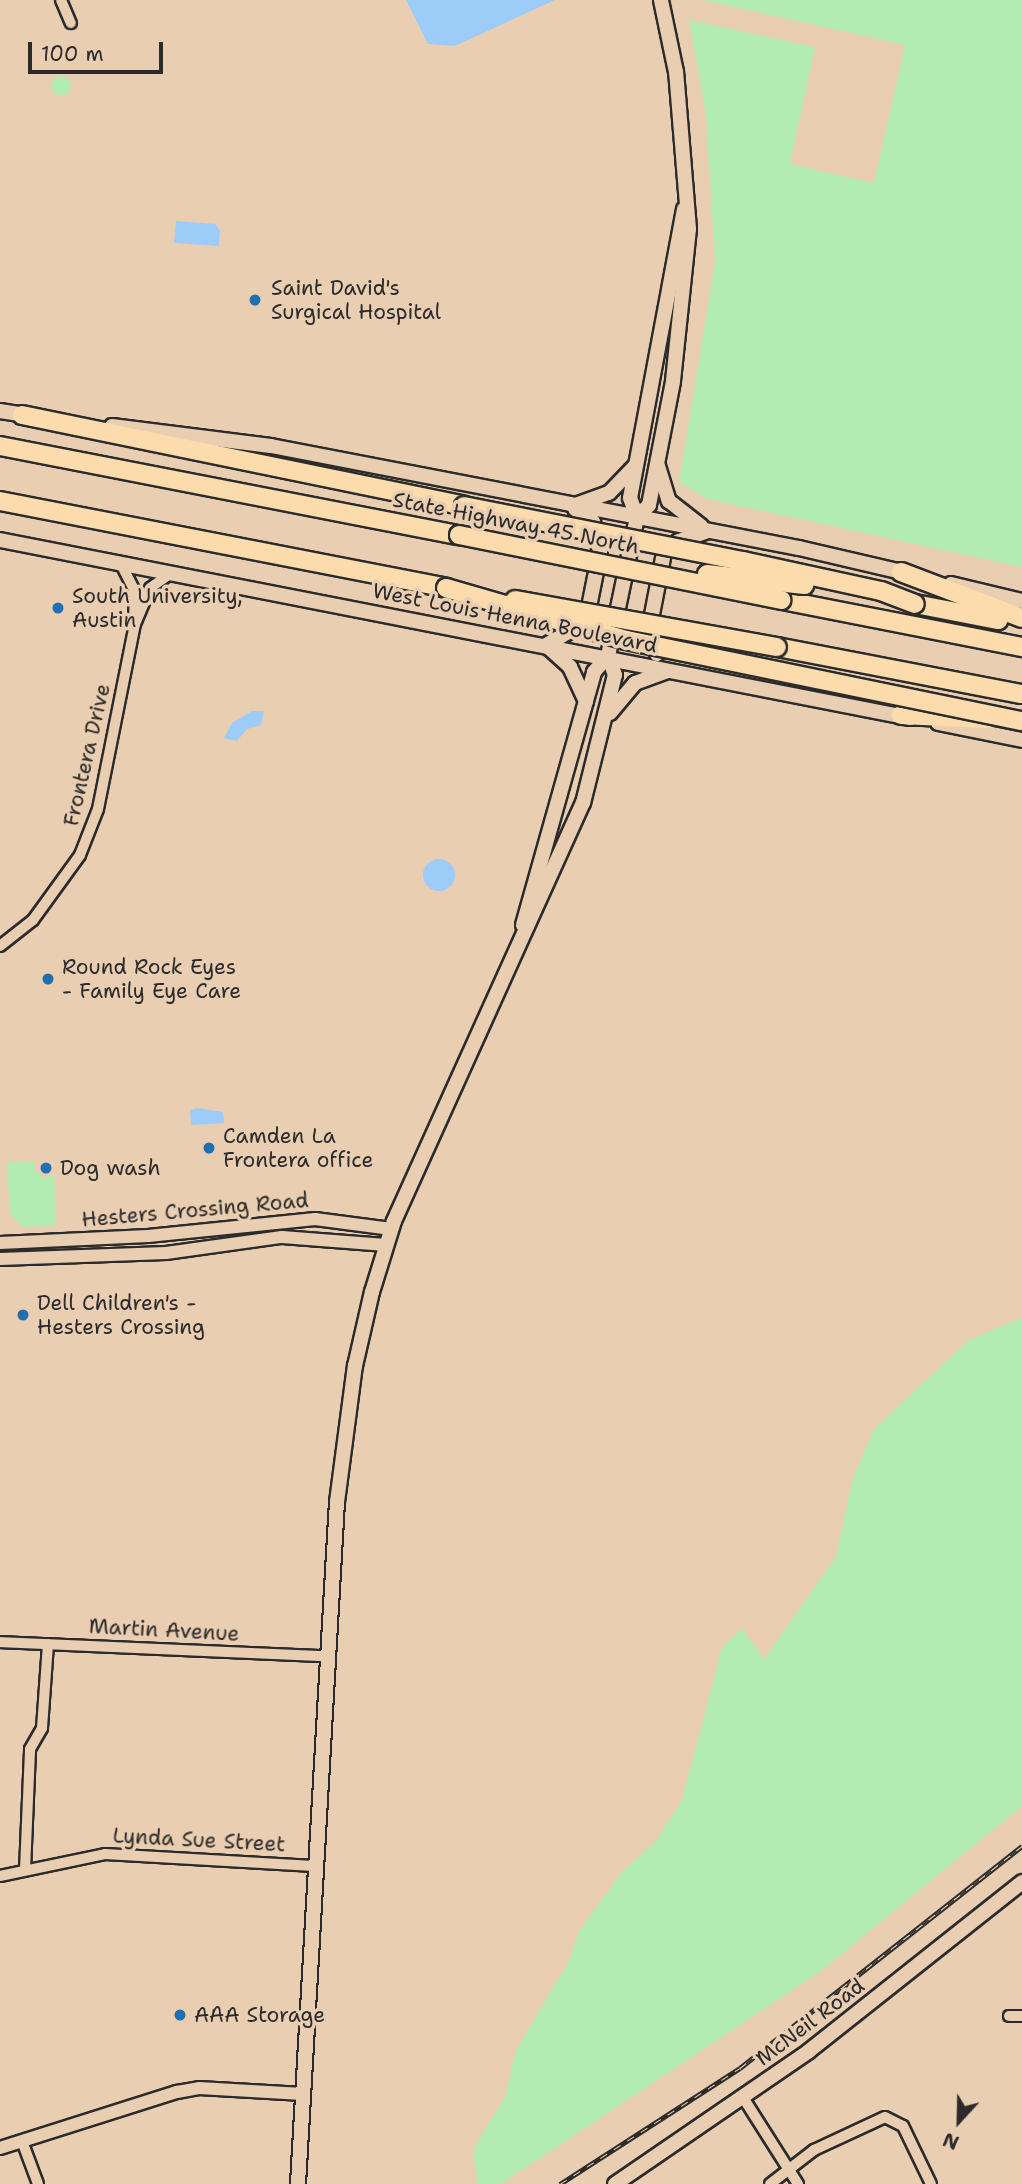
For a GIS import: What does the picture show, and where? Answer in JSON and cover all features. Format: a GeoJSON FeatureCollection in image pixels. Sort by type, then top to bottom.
{"type":"FeatureCollection","features":[{"type":"Feature","properties":{"kind":"highway"},"geometry":{"type":"LineString","coordinates":[[22,415],[756,564],[881,591],[915,604]]}},
{"type":"Feature","properties":{"kind":"highway","name":"State Highway 45 North"},"geometry":{"type":"LineString","coordinates":[[0,446],[1022,647]]}},
{"type":"Feature","properties":{"kind":"highway"},"geometry":{"type":"LineString","coordinates":[[0,501],[446,588],[1022,694]]}},
{"type":"Feature","properties":{"kind":"highway"},"geometry":{"type":"LineString","coordinates":[[649,572],[792,583],[1022,625]]}},
{"type":"Feature","properties":{"kind":"highway"},"geometry":{"type":"LineString","coordinates":[[901,572],[1022,618]]}},
{"type":"Feature","properties":{"kind":"highway"},"geometry":{"type":"LineString","coordinates":[[446,588],[626,640],[1022,720]]}},
{"type":"Feature","properties":{"kind":"highway"},"geometry":{"type":"LineString","coordinates":[[901,715],[1022,720]]}},
{"type":"Feature","properties":{"kind":"main road"},"geometry":{"type":"LineString","coordinates":[[637,517],[649,505],[657,461],[683,307],[689,229],[684,209],[676,72],[661,0]]}},
{"type":"Feature","properties":{"kind":"main road"},"geometry":{"type":"LineString","coordinates":[[517,950],[587,707],[594,672],[608,656],[637,517],[630,498],[684,209]]}},
{"type":"Feature","properties":{"kind":"main road"},"geometry":{"type":"LineString","coordinates":[[0,411],[271,446],[708,531],[1022,601]]}},
{"type":"Feature","properties":{"kind":"main road"},"geometry":{"type":"LineString","coordinates":[[657,461],[671,502],[708,531]]}},
{"type":"Feature","properties":{"kind":"main road"},"geometry":{"type":"LineString","coordinates":[[571,506],[608,494],[636,465]]}},
{"type":"Feature","properties":{"kind":"main road"},"geometry":{"type":"LineString","coordinates":[[571,506],[593,522],[600,552],[588,612],[579,626],[545,645],[570,667],[583,689],[587,707]]}},
{"type":"Feature","properties":{"kind":"main road"},"geometry":{"type":"LineString","coordinates":[[606,720],[635,683],[672,670],[652,646],[649,630],[656,580],[664,553],[679,541],[708,531]]}},
{"type":"Feature","properties":{"kind":"main road","name":"West Louis Henna Boulevard"},"geometry":{"type":"LineString","coordinates":[[0,540],[608,656],[1022,740]]}},
{"type":"Feature","properties":{"kind":"main road"},"geometry":{"type":"LineString","coordinates":[[298,2184],[326,1656],[349,1399],[391,1229],[583,803],[606,720],[615,675],[608,656]]}},
{"type":"Feature","properties":{"kind":"main road","name":"McNeil Road"},"geometry":{"type":"LineString","coordinates":[[615,2184],[744,2099],[1022,1882]]}},
{"type":"Feature","properties":{"kind":"street"},"geometry":{"type":"LineString","coordinates":[[61,0],[71,23]]}},
{"type":"Feature","properties":{"kind":"street"},"geometry":{"type":"LineString","coordinates":[[121,564],[135,592],[135,624]]}},
{"type":"Feature","properties":{"kind":"street"},"geometry":{"type":"LineString","coordinates":[[135,624],[150,588],[171,573]]}},
{"type":"Feature","properties":{"kind":"street","name":"Frontera Drive"},"geometry":{"type":"LineString","coordinates":[[0,946],[54,897],[93,827],[135,624]]}},
{"type":"Feature","properties":{"kind":"street"},"geometry":{"type":"LineString","coordinates":[[218,1245],[234,1232],[271,1228],[281,1221]]}},
{"type":"Feature","properties":{"kind":"street","name":"Hesters Crossing Road"},"geometry":{"type":"LineString","coordinates":[[0,1243],[148,1236],[281,1221],[349,1221],[391,1229]]}},
{"type":"Feature","properties":{"kind":"street","name":"Hesters Crossing Road"},"geometry":{"type":"LineString","coordinates":[[0,1259],[166,1253],[313,1236],[386,1245]]}},
{"type":"Feature","properties":{"kind":"street","name":"Martin Avenue"},"geometry":{"type":"LineString","coordinates":[[0,1642],[326,1656]]}},
{"type":"Feature","properties":{"kind":"street"},"geometry":{"type":"LineString","coordinates":[[25,1870],[30,1749],[42,1728],[48,1644]]}},
{"type":"Feature","properties":{"kind":"street","name":"Lynda Sue Street"},"geometry":{"type":"LineString","coordinates":[[0,1876],[113,1854],[314,1866]]}},
{"type":"Feature","properties":{"kind":"street"},"geometry":{"type":"LineString","coordinates":[[1009,2016],[1022,2016]]}},
{"type":"Feature","properties":{"kind":"street"},"geometry":{"type":"LineString","coordinates":[[0,2148],[188,2090],[303,2094]]}},
{"type":"Feature","properties":{"kind":"street"},"geometry":{"type":"LineString","coordinates":[[744,2099],[798,2184]]}},
{"type":"Feature","properties":{"kind":"street"},"geometry":{"type":"LineString","coordinates":[[770,2184],[814,2150],[880,2118],[892,2118],[903,2126],[931,2184]]}},
{"type":"Feature","properties":{"kind":"street"},"geometry":{"type":"LineString","coordinates":[[22,2140],[38,2184]]}},
{"type":"Feature","properties":{"kind":"green space"},"geometry":{"type":"Polygon","coordinates":[[[702,0],[1022,0],[1022,567],[707,499],[679,482],[715,262],[706,116],[689,20],[815,47],[790,164],[874,183],[905,45],[702,0]]]}},
{"type":"Feature","properties":{"kind":"green space"},"geometry":{"type":"Polygon","coordinates":[[[57,76],[65,76],[71,86],[65,96],[57,96],[51,90],[51,82],[57,76]]]}},
{"type":"Feature","properties":{"kind":"green space"},"geometry":{"type":"Polygon","coordinates":[[[34,1161],[35,1172],[54,1172],[56,1225],[23,1227],[10,1214],[7,1162],[34,1161]]]}},
{"type":"Feature","properties":{"kind":"green space"},"geometry":{"type":"Polygon","coordinates":[[[1022,1318],[1022,1806],[821,1971],[501,2184],[478,2184],[473,2154],[476,2144],[505,2097],[516,2050],[569,1961],[579,1931],[621,1873],[656,1841],[682,1800],[722,1648],[742,1628],[764,1659],[836,1557],[852,1481],[874,1429],[969,1340],[1022,1318]]]}},
{"type":"Feature","properties":{"kind":"water"},"geometry":{"type":"Polygon","coordinates":[[[406,0],[555,0],[455,46],[428,44],[406,0]]]}},
{"type":"Feature","properties":{"kind":"water"},"geometry":{"type":"Polygon","coordinates":[[[176,221],[215,224],[220,230],[219,246],[174,243],[176,221]]]}},
{"type":"Feature","properties":{"kind":"water"},"geometry":{"type":"Polygon","coordinates":[[[252,711],[264,711],[261,725],[247,729],[237,741],[224,738],[232,723],[252,711]]]}},
{"type":"Feature","properties":{"kind":"water"},"geometry":{"type":"Polygon","coordinates":[[[439,859],[451,863],[455,875],[451,887],[439,891],[427,887],[423,875],[427,863],[439,859]]]}},
{"type":"Feature","properties":{"kind":"water"},"geometry":{"type":"Polygon","coordinates":[[[197,1108],[223,1112],[224,1123],[191,1125],[190,1110],[197,1108]]]}},
{"type":"Feature","properties":{"kind":"railway"},"geometry":{"type":"LineString","coordinates":[[560,2184],[740,2068],[1022,1846]]}},
{"type":"Feature","properties":{"kind":"place","name":"Saint David's Surgical Hospital"},"geometry":{"type":"Point","coordinates":[255,300]}},
{"type":"Feature","properties":{"kind":"place","name":"South University, Austin"},"geometry":{"type":"Point","coordinates":[58,608]}},
{"type":"Feature","properties":{"kind":"place","name":"Round Rock Eyes - Family Eye Care"},"geometry":{"type":"Point","coordinates":[48,979]}},
{"type":"Feature","properties":{"kind":"place","name":"Camden La Frontera office"},"geometry":{"type":"Point","coordinates":[209,1148]}},
{"type":"Feature","properties":{"kind":"place","name":"Dog wash"},"geometry":{"type":"Point","coordinates":[46,1168]}},
{"type":"Feature","properties":{"kind":"place","name":"Dell Children's - Hesters Crossing"},"geometry":{"type":"Point","coordinates":[23,1315]}},
{"type":"Feature","properties":{"kind":"place","name":"AAA Storage"},"geometry":{"type":"Point","coordinates":[180,2015]}}]}
